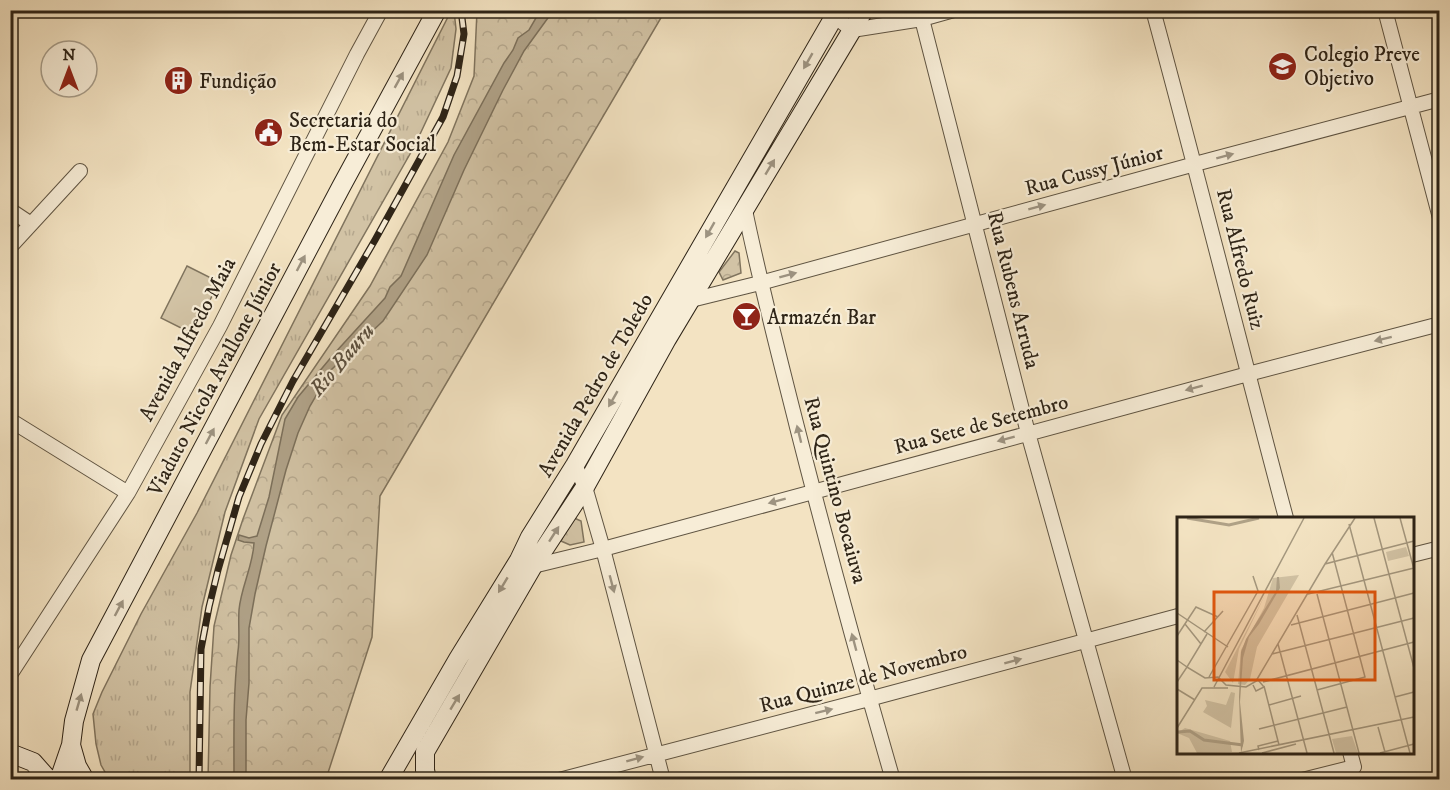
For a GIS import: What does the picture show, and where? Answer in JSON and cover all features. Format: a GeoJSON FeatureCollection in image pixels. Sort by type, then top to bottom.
{"type":"FeatureCollection","features":[{"type":"Feature","properties":{"kind":"main road","name":"Viaduto Nicola Avallone Júnior"},"geometry":{"type":"LineString","coordinates":[[59,780],[71,745],[74,721],[91,660],[437,10]]}},
{"type":"Feature","properties":{"kind":"main road","name":"Avenida Pedro de Toledo"},"geometry":{"type":"LineString","coordinates":[[427,780],[425,752],[526,563],[530,537],[659,335],[691,300],[864,10]]}},
{"type":"Feature","properties":{"kind":"main road","name":"Avenida Pedro de Toledo"},"geometry":{"type":"LineString","coordinates":[[388,780],[458,659],[526,563],[585,487],[659,335],[836,13]]}},
{"type":"Feature","properties":{"kind":"main road"},"geometry":{"type":"LineString","coordinates":[[71,745],[77,766],[85,780]]}},
{"type":"Feature","properties":{"kind":"main road"},"geometry":{"type":"LineString","coordinates":[[10,753],[33,762],[49,780]]}},
{"type":"Feature","properties":{"kind":"street","name":"Avenida Alfredo Maia"},"geometry":{"type":"LineString","coordinates":[[10,675],[128,493],[220,326],[381,10]]}},
{"type":"Feature","properties":{"kind":"street"},"geometry":{"type":"LineString","coordinates":[[836,13],[852,30],[922,19],[954,10]]}},
{"type":"Feature","properties":{"kind":"street","name":"Rua Alfredo Ruiz"},"geometry":{"type":"LineString","coordinates":[[1153,10],[1285,517]]}},
{"type":"Feature","properties":{"kind":"street"},"geometry":{"type":"LineString","coordinates":[[1385,10],[1440,218]]}},
{"type":"Feature","properties":{"kind":"street","name":"Rua Rubens Arruda"},"geometry":{"type":"LineString","coordinates":[[922,19],[1028,433],[1125,780]]}},
{"type":"Feature","properties":{"kind":"street","name":"Rua Cussy Júnior"},"geometry":{"type":"LineString","coordinates":[[691,300],[1440,99]]}},
{"type":"Feature","properties":{"kind":"street"},"geometry":{"type":"LineString","coordinates":[[10,247],[80,171]]}},
{"type":"Feature","properties":{"kind":"street"},"geometry":{"type":"LineString","coordinates":[[10,210],[31,224]]}},
{"type":"Feature","properties":{"kind":"street","name":"Rua Quintino Bocaiuva"},"geometry":{"type":"LineString","coordinates":[[746,210],[760,282],[813,492],[893,780]]}},
{"type":"Feature","properties":{"kind":"street","name":"Rua Sete de Setembro"},"geometry":{"type":"LineString","coordinates":[[526,563],[603,549],[1440,324]]}},
{"type":"Feature","properties":{"kind":"street"},"geometry":{"type":"LineString","coordinates":[[10,420],[128,493]]}},
{"type":"Feature","properties":{"kind":"street"},"geometry":{"type":"LineString","coordinates":[[575,465],[585,487],[603,549],[663,780]]}},
{"type":"Feature","properties":{"kind":"street"},"geometry":{"type":"LineString","coordinates":[[1414,555],[1440,548]]}},
{"type":"Feature","properties":{"kind":"street","name":"Rua Quinze de Novembro"},"geometry":{"type":"LineString","coordinates":[[559,780],[1177,617]]}},
{"type":"Feature","properties":{"kind":"street"},"geometry":{"type":"LineString","coordinates":[[1302,780],[1354,768],[1350,754]]}},
{"type":"Feature","properties":{"kind":"green space"},"geometry":{"type":"Polygon","coordinates":[[[451,11],[454,11],[456,29],[451,68],[414,147],[259,419],[225,512],[202,607],[190,692],[190,779],[109,779],[101,765],[93,714],[102,692],[141,614],[197,513],[451,11]]]}},
{"type":"Feature","properties":{"kind":"green space"},"geometry":{"type":"Polygon","coordinates":[[[477,11],[665,11],[380,496],[372,637],[326,779],[208,780],[214,626],[231,555],[243,519],[282,415],[370,286],[448,142],[474,76],[477,11]]]}},
{"type":"Feature","properties":{"kind":"green space"},"geometry":{"type":"Polygon","coordinates":[[[735,251],[739,253],[741,273],[723,280],[719,272],[735,251]]]}},
{"type":"Feature","properties":{"kind":"green space"},"geometry":{"type":"Polygon","coordinates":[[[187,266],[219,282],[193,334],[161,318],[187,266]]]}},
{"type":"Feature","properties":{"kind":"green space"},"geometry":{"type":"Polygon","coordinates":[[[572,517],[581,521],[584,542],[570,545],[561,541],[572,517]]]}},
{"type":"Feature","properties":{"kind":"water","name":"Rio Bauru"},"geometry":{"type":"Polygon","coordinates":[[[540,11],[553,11],[524,51],[503,90],[464,170],[427,255],[383,321],[331,370],[310,406],[298,433],[286,470],[255,594],[249,628],[246,779],[234,779],[239,610],[254,543],[238,540],[239,535],[249,538],[257,536],[269,497],[285,419],[298,397],[385,298],[390,287],[401,276],[454,155],[518,38],[529,30],[540,11]]]}},
{"type":"Feature","properties":{"kind":"railway"},"geometry":{"type":"LineString","coordinates":[[199,780],[201,649],[218,570],[239,497],[261,444],[293,381],[443,117],[457,76],[464,34],[461,10]]}},
{"type":"Feature","properties":{"kind":"place","name":"Colegio Preve Objetivo"},"geometry":{"type":"Point","coordinates":[1283,66]}},
{"type":"Feature","properties":{"kind":"place","name":"Fundição"},"geometry":{"type":"Point","coordinates":[178,81]}},
{"type":"Feature","properties":{"kind":"place","name":"Secretaria do Bem-Estar Social"},"geometry":{"type":"Point","coordinates":[268,132]}},
{"type":"Feature","properties":{"kind":"place","name":"Armazén Bar"},"geometry":{"type":"Point","coordinates":[746,317]}}]}
